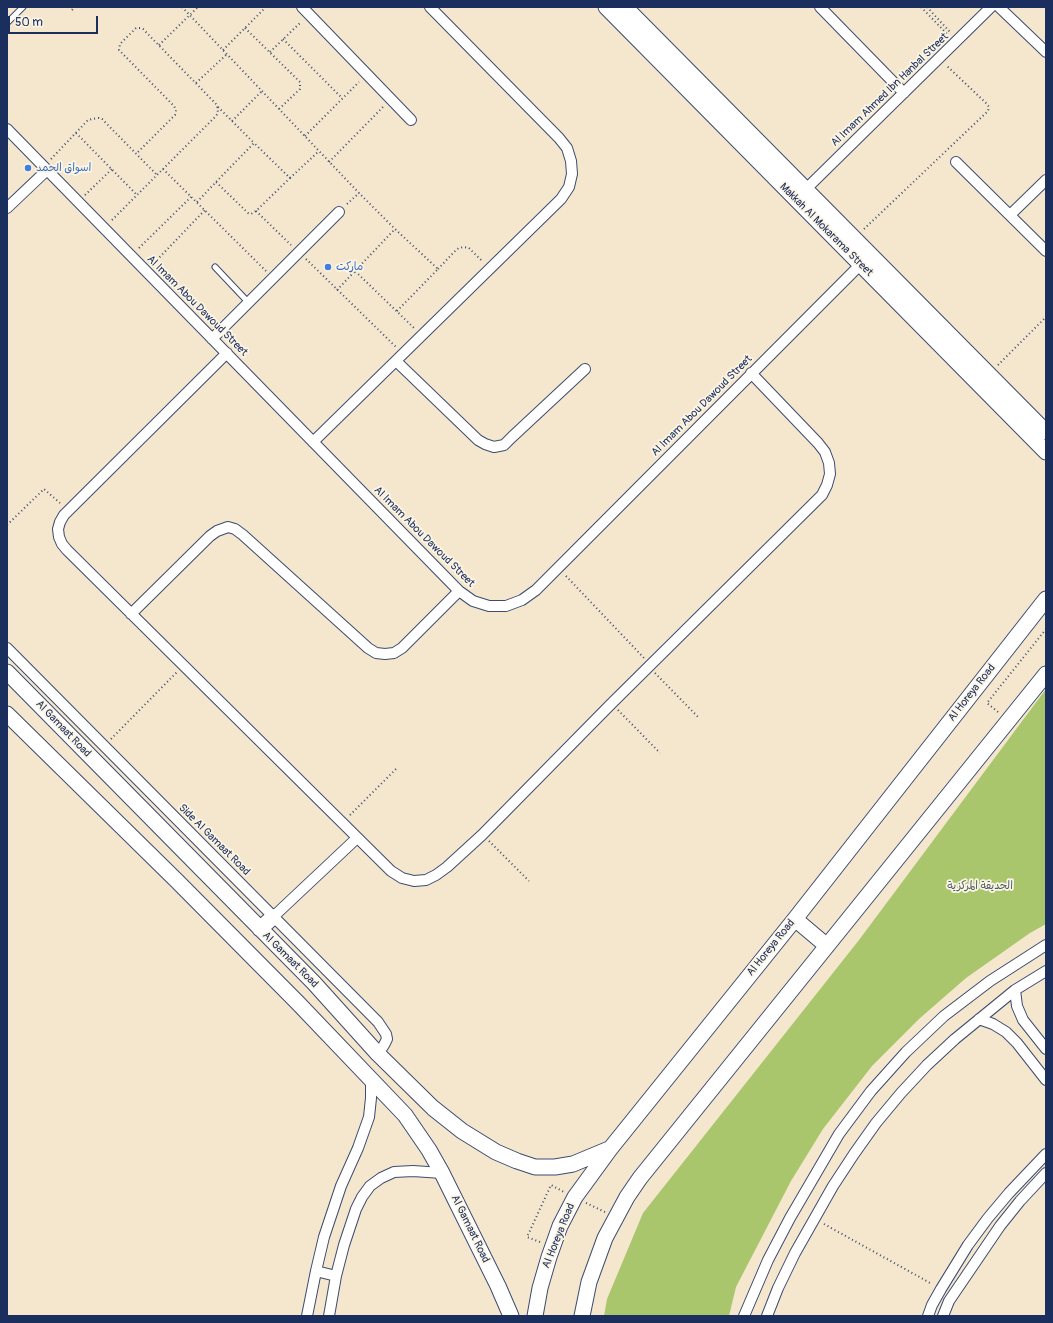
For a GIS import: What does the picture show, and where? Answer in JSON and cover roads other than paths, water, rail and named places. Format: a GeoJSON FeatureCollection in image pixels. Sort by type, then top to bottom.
{"type":"FeatureCollection","features":[{"type":"Feature","properties":{"kind":"main road","name":"Makkah Al Mokarama Street"},"geometry":{"type":"LineString","coordinates":[[606,7],[805,190],[989,375],[1035,428],[1046,452]]}},
{"type":"Feature","properties":{"kind":"main road","name":"Makkah Al Mokarama Street"},"geometry":{"type":"LineString","coordinates":[[625,7],[706,99],[860,264],[1035,428]]}},
{"type":"Feature","properties":{"kind":"main road","name":"Al Horeya Road"},"geometry":{"type":"LineString","coordinates":[[534,1316],[549,1256],[560,1226],[575,1197],[610,1149],[795,919],[1046,599]]}},
{"type":"Feature","properties":{"kind":"main road","name":"Al Gamaat Road"},"geometry":{"type":"LineString","coordinates":[[7,672],[314,983],[378,1054],[433,1108],[462,1131],[496,1152],[535,1167],[555,1167],[573,1164],[610,1149]]}},
{"type":"Feature","properties":{"kind":"main road"},"geometry":{"type":"LineString","coordinates":[[582,1316],[589,1282],[597,1260],[616,1217],[640,1178],[1046,674]]}},
{"type":"Feature","properties":{"kind":"main road","name":"Al Gamaat Road"},"geometry":{"type":"LineString","coordinates":[[7,714],[298,1003],[405,1115],[442,1173],[498,1286],[511,1316]]}},
{"type":"Feature","properties":{"kind":"main road"},"geometry":{"type":"LineString","coordinates":[[260,930],[273,917]]}},
{"type":"Feature","properties":{"kind":"main road"},"geometry":{"type":"LineString","coordinates":[[795,919],[827,946]]}},
{"type":"Feature","properties":{"kind":"main road"},"geometry":{"type":"LineString","coordinates":[[360,1069],[378,1054]]}},
{"type":"Feature","properties":{"kind":"street"},"geometry":{"type":"LineString","coordinates":[[313,442],[562,199],[569,187],[572,174],[571,161],[567,148],[430,7]]}},
{"type":"Feature","properties":{"kind":"street"},"geometry":{"type":"LineString","coordinates":[[820,7],[904,93]]}},
{"type":"Feature","properties":{"kind":"street","name":"Al Imam Ahmed Ibn Hanbal Street"},"geometry":{"type":"LineString","coordinates":[[805,190],[992,7]]}},
{"type":"Feature","properties":{"kind":"street"},"geometry":{"type":"LineString","coordinates":[[999,7],[1046,52]]}},
{"type":"Feature","properties":{"kind":"street"},"geometry":{"type":"LineString","coordinates":[[306,11],[411,120]]}},
{"type":"Feature","properties":{"kind":"street","name":"Al Imam Abou Dawoud Street"},"geometry":{"type":"LineString","coordinates":[[7,129],[459,591],[473,601],[489,606],[506,606],[522,600],[536,590],[860,264]]}},
{"type":"Feature","properties":{"kind":"street"},"geometry":{"type":"LineString","coordinates":[[956,162],[1046,251]]}},
{"type":"Feature","properties":{"kind":"street"},"geometry":{"type":"LineString","coordinates":[[7,208],[45,168]]}},
{"type":"Feature","properties":{"kind":"street"},"geometry":{"type":"LineString","coordinates":[[1010,216],[1046,180]]}},
{"type":"Feature","properties":{"kind":"street"},"geometry":{"type":"LineString","coordinates":[[212,339],[339,212]]}},
{"type":"Feature","properties":{"kind":"street"},"geometry":{"type":"LineString","coordinates":[[227,353],[68,511],[60,522],[58,537],[62,544],[131,614],[391,871],[402,878],[414,881],[426,880],[436,875],[482,835],[611,704],[822,495],[830,474],[829,463],[825,452],[752,373]]}},
{"type":"Feature","properties":{"kind":"street"},"geometry":{"type":"LineString","coordinates":[[396,361],[478,440],[485,444],[494,446],[504,444],[508,441],[585,369]]}},
{"type":"Feature","properties":{"kind":"street"},"geometry":{"type":"LineString","coordinates":[[131,614],[210,536],[217,531],[228,527],[235,529],[243,535],[368,648],[376,653],[394,653],[402,648],[459,591]]}},
{"type":"Feature","properties":{"kind":"street","name":"Side Al Gamaat Road"},"geometry":{"type":"LineString","coordinates":[[7,648],[382,1028],[387,1039],[378,1054]]}},
{"type":"Feature","properties":{"kind":"street"},"geometry":{"type":"LineString","coordinates":[[273,917],[357,838]]}},
{"type":"Feature","properties":{"kind":"street"},"geometry":{"type":"LineString","coordinates":[[744,1316],[768,1260],[794,1211],[839,1134],[870,1091],[906,1052],[944,1016],[990,982],[1046,945]]}},
{"type":"Feature","properties":{"kind":"street"},"geometry":{"type":"LineString","coordinates":[[767,1316],[778,1288],[814,1219],[833,1186],[876,1123],[927,1065],[979,1019],[1015,990],[1046,971]]}},
{"type":"Feature","properties":{"kind":"street"},"geometry":{"type":"LineString","coordinates":[[1015,990],[1017,1006],[1023,1020],[1046,1049]]}},
{"type":"Feature","properties":{"kind":"street"},"geometry":{"type":"LineString","coordinates":[[979,1019],[993,1024],[1006,1032],[1017,1043],[1046,1080]]}},
{"type":"Feature","properties":{"kind":"street"},"geometry":{"type":"LineString","coordinates":[[307,1316],[324,1237],[341,1186],[358,1148],[369,1117],[371,1080]]}},
{"type":"Feature","properties":{"kind":"street"},"geometry":{"type":"LineString","coordinates":[[928,1316],[941,1289],[968,1245],[1009,1192],[1046,1154]]}},
{"type":"Feature","properties":{"kind":"street"},"geometry":{"type":"LineString","coordinates":[[329,1316],[336,1276],[356,1210],[362,1197],[370,1186],[381,1178],[394,1172],[413,1171],[442,1173]]}},
{"type":"Feature","properties":{"kind":"street"},"geometry":{"type":"LineString","coordinates":[[943,1316],[949,1301],[1000,1226],[1020,1201],[1046,1173]]}},
{"type":"Feature","properties":{"kind":"street"},"geometry":{"type":"LineString","coordinates":[[968,1245],[981,1254]]}},
{"type":"Feature","properties":{"kind":"street"},"geometry":{"type":"LineString","coordinates":[[316,1271],[336,1276]]}},
{"type":"Feature","properties":{"kind":"lane"},"geometry":{"type":"LineString","coordinates":[[7,23],[23,7]]}},
{"type":"Feature","properties":{"kind":"lane"},"geometry":{"type":"LineString","coordinates":[[215,267],[248,302]]}},
{"type":"Feature","properties":{"kind":"place","name":"اسواق الحمد"},"geometry":{"type":"Point","coordinates":[28,168]}},
{"type":"Feature","properties":{"kind":"place","name":"ماركت"},"geometry":{"type":"Point","coordinates":[328,267]}},
{"type":"Feature","properties":{"kind":"park label","name":"الحديقة المركزية"},"geometry":{"type":"Point","coordinates":[980,886]}}]}
